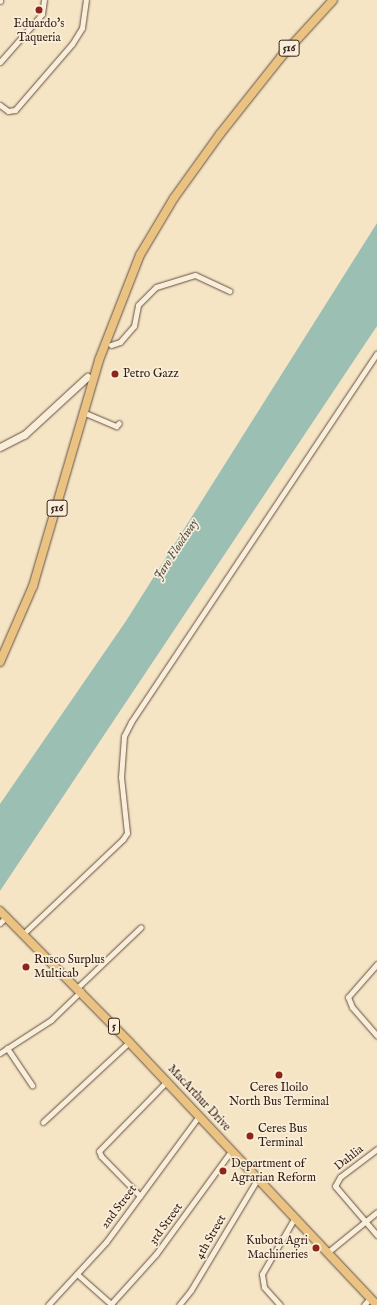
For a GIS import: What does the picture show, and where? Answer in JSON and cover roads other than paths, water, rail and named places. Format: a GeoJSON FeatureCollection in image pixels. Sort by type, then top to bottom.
{"type":"FeatureCollection","features":[{"type":"Feature","properties":{"kind":"main road","name":"516"},"geometry":{"type":"LineString","coordinates":[[1,658],[17,627],[33,586],[100,357],[140,255],[156,225],[248,97],[334,0]]}},
{"type":"Feature","properties":{"kind":"main road"},"geometry":{"type":"LineString","coordinates":[[87,377],[100,357],[111,345]]}},
{"type":"Feature","properties":{"kind":"main road","name":"MacArthur Drive"},"geometry":{"type":"LineString","coordinates":[[2,916],[23,934],[130,1042],[377,1305]]}},
{"type":"Feature","properties":{"kind":"street"},"geometry":{"type":"LineString","coordinates":[[0,62],[42,14],[44,0]]}},
{"type":"Feature","properties":{"kind":"street"},"geometry":{"type":"LineString","coordinates":[[0,105],[8,111],[15,110],[72,44],[82,28],[86,0]]}},
{"type":"Feature","properties":{"kind":"street"},"geometry":{"type":"LineString","coordinates":[[111,345],[120,342],[134,326],[138,305],[156,287],[195,275],[229,291]]}},
{"type":"Feature","properties":{"kind":"street"},"geometry":{"type":"LineString","coordinates":[[23,934],[124,839],[127,833],[121,777],[124,736],[131,722],[377,353]]}},
{"type":"Feature","properties":{"kind":"street"},"geometry":{"type":"LineString","coordinates":[[0,447],[24,435],[87,377]]}},
{"type":"Feature","properties":{"kind":"street"},"geometry":{"type":"LineString","coordinates":[[84,413],[116,426],[119,423]]}},
{"type":"Feature","properties":{"kind":"street"},"geometry":{"type":"LineString","coordinates":[[0,1053],[51,1020],[141,927]]}},
{"type":"Feature","properties":{"kind":"street"},"geometry":{"type":"LineString","coordinates":[[377,964],[348,997],[352,1007],[377,1036]]}},
{"type":"Feature","properties":{"kind":"street"},"geometry":{"type":"LineString","coordinates":[[43,1122],[130,1042]]}},
{"type":"Feature","properties":{"kind":"street"},"geometry":{"type":"LineString","coordinates":[[7,1048],[32,1085]]}},
{"type":"Feature","properties":{"kind":"street"},"geometry":{"type":"LineString","coordinates":[[140,1196],[101,1156],[99,1152],[167,1081]]}},
{"type":"Feature","properties":{"kind":"street","name":"2nd Street"},"geometry":{"type":"LineString","coordinates":[[48,1305],[106,1242],[199,1116]]}},
{"type":"Feature","properties":{"kind":"street","name":"Dahlia"},"geometry":{"type":"LineString","coordinates":[[364,1222],[336,1190],[335,1183],[377,1149]]}},
{"type":"Feature","properties":{"kind":"street","name":"3rd Street"},"geometry":{"type":"LineString","coordinates":[[111,1305],[156,1254],[231,1150]]}},
{"type":"Feature","properties":{"kind":"street","name":"4th Street"},"geometry":{"type":"LineString","coordinates":[[179,1305],[191,1290],[258,1178]]}},
{"type":"Feature","properties":{"kind":"street"},"geometry":{"type":"LineString","coordinates":[[328,1252],[377,1212]]}},
{"type":"Feature","properties":{"kind":"street"},"geometry":{"type":"LineString","coordinates":[[280,1305],[264,1287],[262,1274],[295,1217]]}},
{"type":"Feature","properties":{"kind":"street"},"geometry":{"type":"LineString","coordinates":[[364,1222],[377,1235]]}},
{"type":"Feature","properties":{"kind":"street"},"geometry":{"type":"LineString","coordinates":[[77,1274],[111,1305]]}},
{"type":"Feature","properties":{"kind":"street"},"geometry":{"type":"LineString","coordinates":[[364,1305],[370,1298]]}},
{"type":"Feature","properties":{"kind":"water","name":"Jaro Floodway"},"geometry":{"type":"Polygon","coordinates":[[[377,223],[377,326],[0,891],[0,804],[126,621],[377,223]]]}},
{"type":"Feature","properties":{"kind":"place","name":"Eduardo's Taqueria"},"geometry":{"type":"Point","coordinates":[39,10]}},
{"type":"Feature","properties":{"kind":"place","name":"Petro Gazz"},"geometry":{"type":"Point","coordinates":[115,374]}},
{"type":"Feature","properties":{"kind":"place","name":"Rusco Surplus Multicab"},"geometry":{"type":"Point","coordinates":[26,967]}},
{"type":"Feature","properties":{"kind":"place","name":"Ceres Iloilo North Bus Terminal"},"geometry":{"type":"Point","coordinates":[279,1075]}},
{"type":"Feature","properties":{"kind":"place","name":"Ceres Bus Terminal"},"geometry":{"type":"Point","coordinates":[250,1136]}},
{"type":"Feature","properties":{"kind":"place","name":"Department of Agrarian Reform"},"geometry":{"type":"Point","coordinates":[223,1171]}},
{"type":"Feature","properties":{"kind":"place","name":"Kubota Agri Machineries"},"geometry":{"type":"Point","coordinates":[316,1248]}}]}
